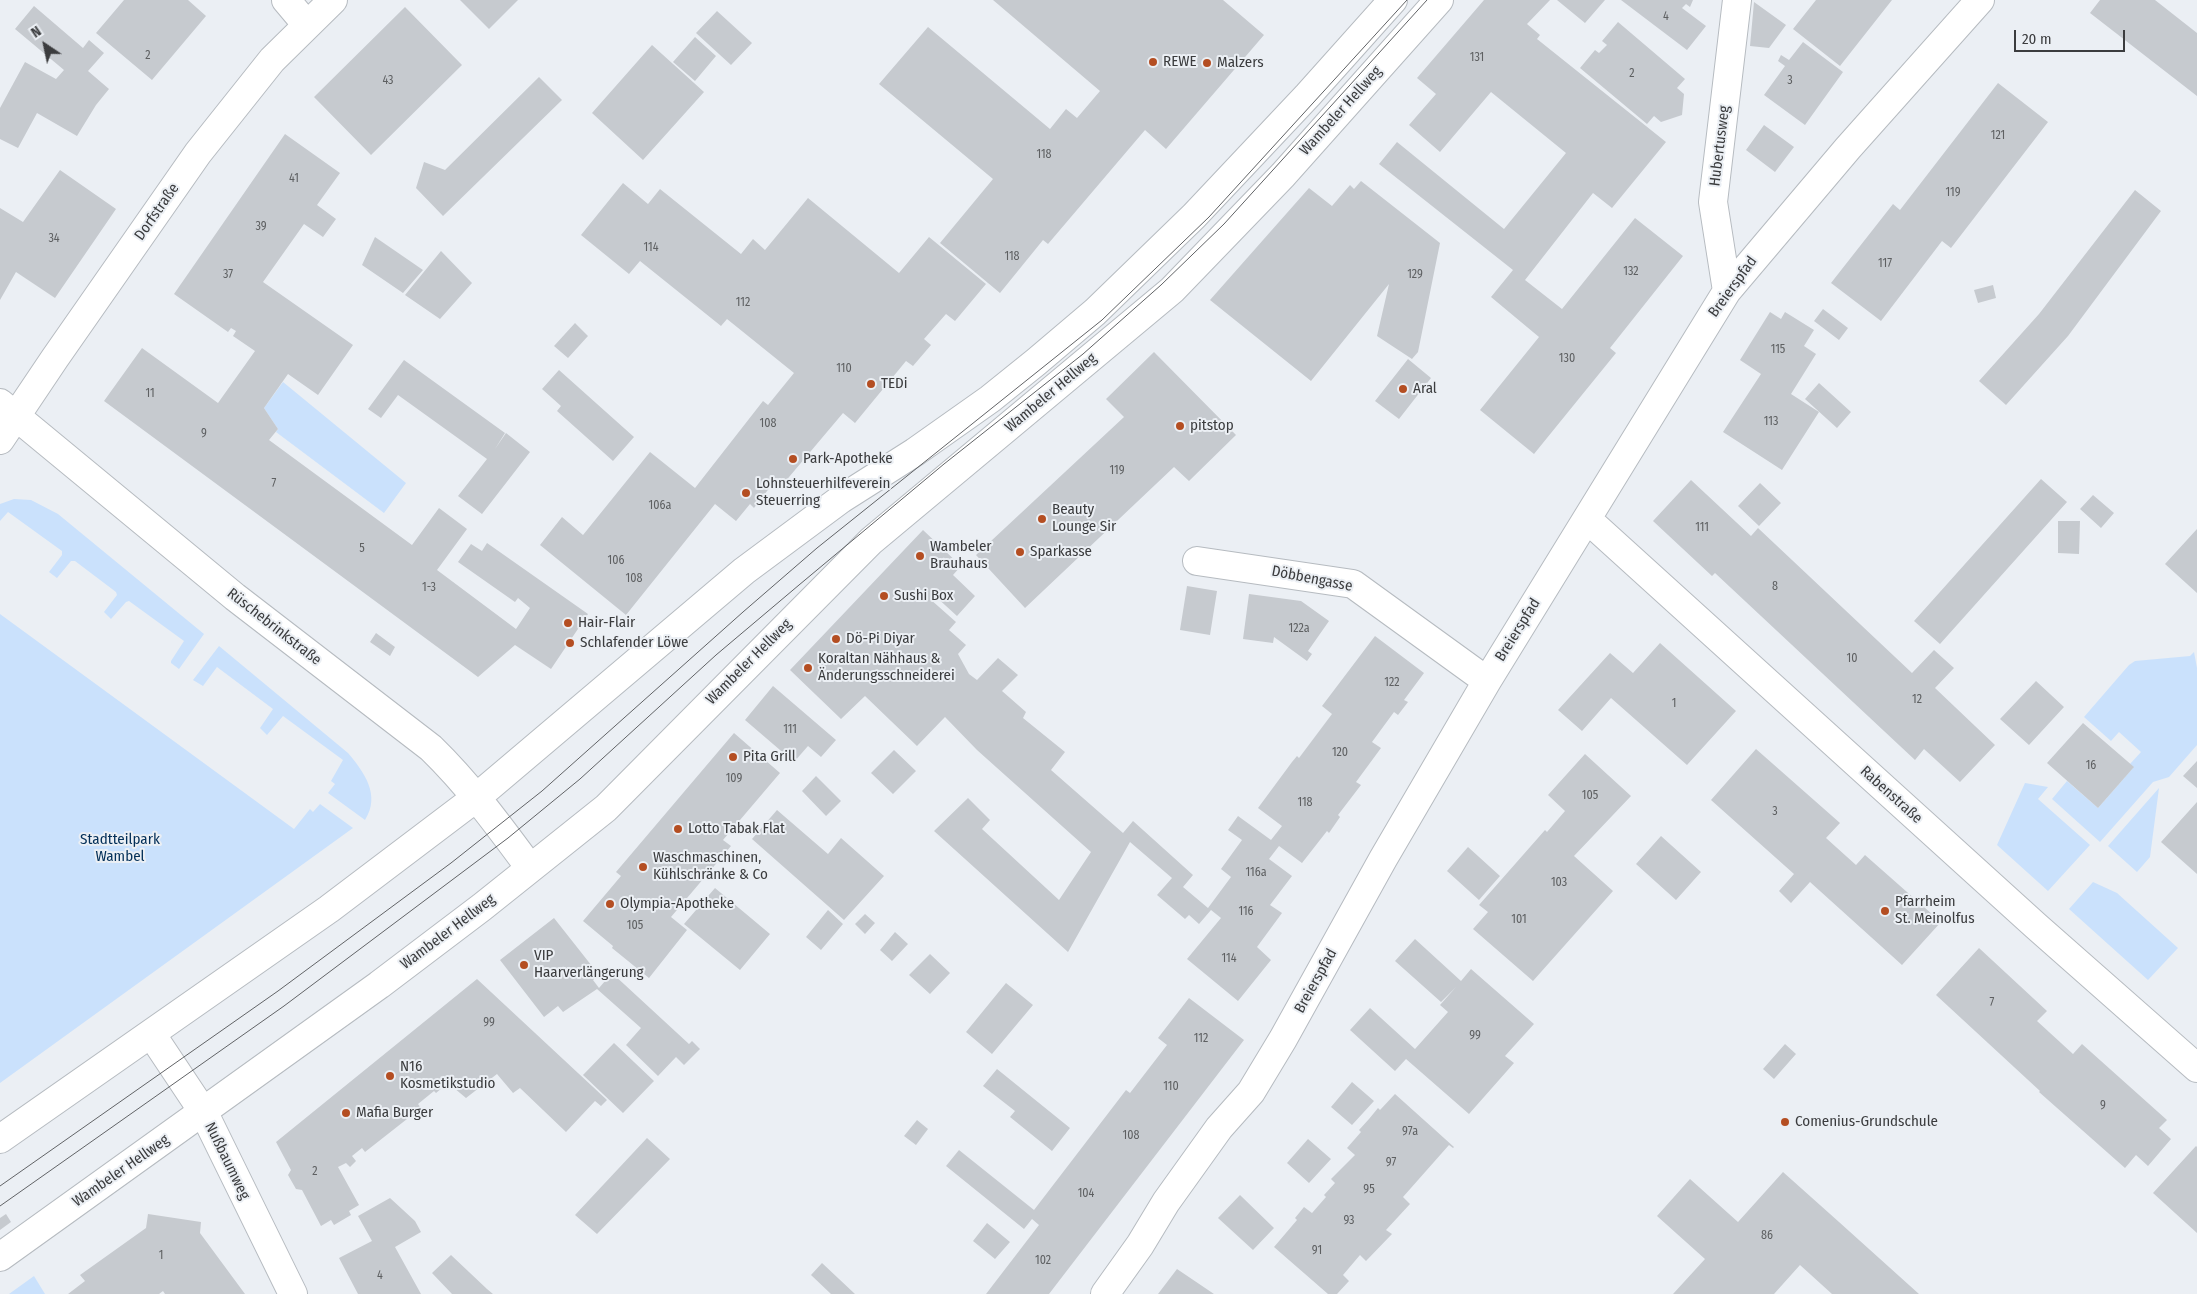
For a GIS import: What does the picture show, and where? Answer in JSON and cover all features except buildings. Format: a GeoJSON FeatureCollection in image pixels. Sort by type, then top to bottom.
{"type":"FeatureCollection","features":[{"type":"Feature","properties":{"kind":"main road"},"geometry":{"type":"LineString","coordinates":[[286,0],[307,25]]}},
{"type":"Feature","properties":{"kind":"main road","name":"Dorfstraße"},"geometry":{"type":"LineString","coordinates":[[0,440],[8,409],[198,152],[248,87],[333,0]]}},
{"type":"Feature","properties":{"kind":"main road"},"geometry":{"type":"LineString","coordinates":[[0,1139],[329,910],[477,797],[744,571],[842,499],[915,452],[990,399],[1095,312],[1194,216],[1308,95],[1393,0]]}},
{"type":"Feature","properties":{"kind":"main road","name":"Wambeler Hellweg"},"geometry":{"type":"LineString","coordinates":[[0,1257],[204,1113],[379,985],[606,808],[871,540],[1172,290],[1289,168],[1439,0]]}},
{"type":"Feature","properties":{"kind":"main road","name":"Hubertusweg"},"geometry":{"type":"LineString","coordinates":[[1727,291],[1713,202],[1737,0]]}},
{"type":"Feature","properties":{"kind":"main road","name":"Breierspfad"},"geometry":{"type":"LineString","coordinates":[[1105,1294],[1140,1245],[1166,1202],[1214,1135],[1251,1092],[1283,1039],[1383,859],[1487,681],[1727,291],[1848,148],[1980,0]]}},
{"type":"Feature","properties":{"kind":"main road","name":"Rüschebrinkstraße"},"geometry":{"type":"LineString","coordinates":[[8,409],[235,597],[431,748],[456,772],[477,797],[530,868]]}},
{"type":"Feature","properties":{"kind":"main road","name":"Rabenstraße"},"geometry":{"type":"LineString","coordinates":[[1587,519],[2029,920],[2197,1068]]}},
{"type":"Feature","properties":{"kind":"main road","name":"Döbbengasse"},"geometry":{"type":"LineString","coordinates":[[1197,561],[1353,584],[1487,681]]}},
{"type":"Feature","properties":{"kind":"main road","name":"Nußbaumweg"},"geometry":{"type":"LineString","coordinates":[[152,1035],[204,1113],[293,1294]]}},
{"type":"Feature","properties":{"kind":"green space"},"geometry":{"type":"Polygon","coordinates":[[[283,382],[406,483],[384,513],[276,432],[278,429],[264,408],[283,382]]]}},
{"type":"Feature","properties":{"kind":"green space"},"geometry":{"type":"Polygon","coordinates":[[[14,499],[31,500],[58,514],[204,634],[179,669],[171,661],[184,641],[129,601],[111,619],[104,612],[117,595],[116,592],[75,561],[71,561],[57,578],[49,572],[62,555],[62,551],[8,512],[0,521],[0,504],[14,499]]]}},
{"type":"Feature","properties":{"kind":"green space","name":"Stadtteilpark Wambel"},"geometry":{"type":"Polygon","coordinates":[[[0,614],[294,829],[310,809],[313,812],[320,804],[353,828],[0,1083],[0,614]]]}},
{"type":"Feature","properties":{"kind":"green space"},"geometry":{"type":"Polygon","coordinates":[[[219,646],[348,753],[365,776],[371,793],[370,811],[365,820],[328,793],[335,784],[331,781],[343,760],[283,716],[267,735],[260,728],[273,709],[217,667],[203,686],[193,680],[219,646]]]}},
{"type":"Feature","properties":{"kind":"green space"},"geometry":{"type":"Polygon","coordinates":[[[2194,652],[2197,668],[2197,745],[2169,777],[2153,782],[2100,842],[2052,799],[2067,781],[2098,808],[2133,768],[2130,764],[2141,752],[2119,732],[2111,741],[2084,717],[2129,665],[2135,661],[2190,656],[2194,652]]]}},
{"type":"Feature","properties":{"kind":"green space"},"geometry":{"type":"Polygon","coordinates":[[[2025,783],[2048,787],[2038,799],[2090,845],[2048,891],[1997,845],[2025,783]]]}},
{"type":"Feature","properties":{"kind":"green space"},"geometry":{"type":"Polygon","coordinates":[[[2159,788],[2150,857],[2137,872],[2108,846],[2159,788]]]}},
{"type":"Feature","properties":{"kind":"green space"},"geometry":{"type":"Polygon","coordinates":[[[2093,882],[2117,893],[2178,948],[2148,980],[2069,909],[2093,882]]]}},
{"type":"Feature","properties":{"kind":"green space"},"geometry":{"type":"Polygon","coordinates":[[[34,1276],[45,1294],[9,1294],[34,1276]]]}},
{"type":"Feature","properties":{"kind":"tram line"},"geometry":{"type":"LineString","coordinates":[[0,1186],[278,991],[451,863],[542,791],[817,548],[1102,320],[1209,217],[1407,0]]}},
{"type":"Feature","properties":{"kind":"tram line"},"geometry":{"type":"LineString","coordinates":[[0,1206],[284,1006],[508,838],[580,779],[716,655],[799,585],[944,464],[1083,354],[1161,285],[1224,224],[1427,0]]}},
{"type":"Feature","properties":{"kind":"place","name":"REWE"},"geometry":{"type":"Point","coordinates":[1153,62]}},
{"type":"Feature","properties":{"kind":"place","name":"Malzers"},"geometry":{"type":"Point","coordinates":[1207,63]}},
{"type":"Feature","properties":{"kind":"place","name":"TEDi"},"geometry":{"type":"Point","coordinates":[871,384]}},
{"type":"Feature","properties":{"kind":"place","name":"Aral"},"geometry":{"type":"Point","coordinates":[1403,389]}},
{"type":"Feature","properties":{"kind":"place","name":"pitstop"},"geometry":{"type":"Point","coordinates":[1180,426]}},
{"type":"Feature","properties":{"kind":"place","name":"Park-Apotheke"},"geometry":{"type":"Point","coordinates":[793,459]}},
{"type":"Feature","properties":{"kind":"place","name":"Lohnsteuerhilfeverein Steuerring"},"geometry":{"type":"Point","coordinates":[746,493]}},
{"type":"Feature","properties":{"kind":"place","name":"Beauty Lounge Sir"},"geometry":{"type":"Point","coordinates":[1042,519]}},
{"type":"Feature","properties":{"kind":"place","name":"Sparkasse"},"geometry":{"type":"Point","coordinates":[1020,552]}},
{"type":"Feature","properties":{"kind":"place","name":"Wambeler Brauhaus"},"geometry":{"type":"Point","coordinates":[920,556]}},
{"type":"Feature","properties":{"kind":"place","name":"Sushi Box"},"geometry":{"type":"Point","coordinates":[884,596]}},
{"type":"Feature","properties":{"kind":"place","name":"Hair-Flair"},"geometry":{"type":"Point","coordinates":[568,623]}},
{"type":"Feature","properties":{"kind":"place","name":"Dö-Pi Diyar"},"geometry":{"type":"Point","coordinates":[836,639]}},
{"type":"Feature","properties":{"kind":"place","name":"Schlafender Löwe"},"geometry":{"type":"Point","coordinates":[570,643]}},
{"type":"Feature","properties":{"kind":"place","name":"Koraltan Nähhaus & Änderungsschneiderei"},"geometry":{"type":"Point","coordinates":[808,668]}},
{"type":"Feature","properties":{"kind":"place","name":"Pita Grill"},"geometry":{"type":"Point","coordinates":[733,757]}},
{"type":"Feature","properties":{"kind":"place","name":"Lotto Tabak Flat"},"geometry":{"type":"Point","coordinates":[678,829]}},
{"type":"Feature","properties":{"kind":"place","name":"Waschmaschinen, Kühlschränke & Co"},"geometry":{"type":"Point","coordinates":[643,867]}},
{"type":"Feature","properties":{"kind":"place","name":"Olympia-Apotheke"},"geometry":{"type":"Point","coordinates":[610,904]}},
{"type":"Feature","properties":{"kind":"place","name":"Pfarrheim St. Meinolfus"},"geometry":{"type":"Point","coordinates":[1885,911]}},
{"type":"Feature","properties":{"kind":"place","name":"VIP Haarverlängerung"},"geometry":{"type":"Point","coordinates":[524,965]}},
{"type":"Feature","properties":{"kind":"place","name":"N16 Kosmetikstudio"},"geometry":{"type":"Point","coordinates":[390,1076]}},
{"type":"Feature","properties":{"kind":"place","name":"Mafia Burger"},"geometry":{"type":"Point","coordinates":[346,1113]}},
{"type":"Feature","properties":{"kind":"place","name":"Comenius-Grundschule"},"geometry":{"type":"Point","coordinates":[1785,1122]}}]}
